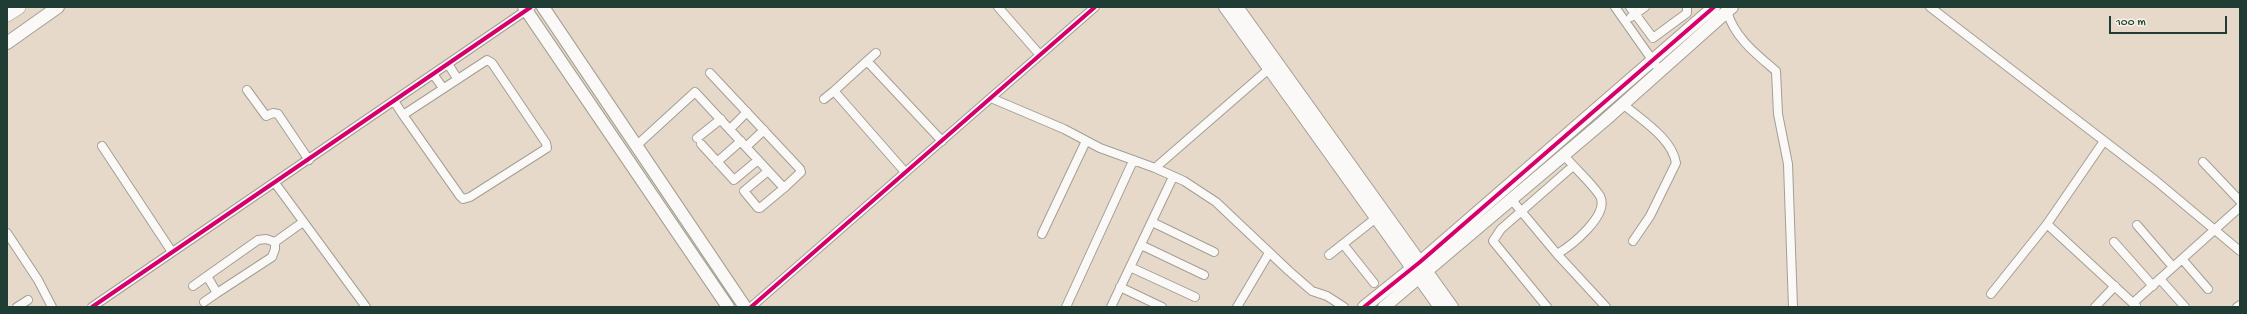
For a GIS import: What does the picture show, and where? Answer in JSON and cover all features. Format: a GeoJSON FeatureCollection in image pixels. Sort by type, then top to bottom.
{"type":"FeatureCollection","features":[{"type":"Feature","properties":{"kind":"highway"},"geometry":{"type":"LineString","coordinates":[[7,14],[18,7]]}},
{"type":"Feature","properties":{"kind":"street"},"geometry":{"type":"LineString","coordinates":[[7,43],[58,7]]}},
{"type":"Feature","properties":{"kind":"street"},"geometry":{"type":"LineString","coordinates":[[543,7],[745,307]]}},
{"type":"Feature","properties":{"kind":"street"},"geometry":{"type":"LineString","coordinates":[[998,7],[1040,55]]}},
{"type":"Feature","properties":{"kind":"street"},"geometry":{"type":"LineString","coordinates":[[752,307],[1095,7]]}},
{"type":"Feature","properties":{"kind":"street"},"geometry":{"type":"LineString","coordinates":[[1225,7],[1376,218],[1452,307]]}},
{"type":"Feature","properties":{"kind":"street"},"geometry":{"type":"LineString","coordinates":[[1238,7],[1419,269],[1440,307]]}},
{"type":"Feature","properties":{"kind":"street"},"geometry":{"type":"LineString","coordinates":[[1615,7],[1656,66]]}},
{"type":"Feature","properties":{"kind":"street"},"geometry":{"type":"LineString","coordinates":[[1630,7],[1653,38],[1687,13],[1687,7]]}},
{"type":"Feature","properties":{"kind":"street"},"geometry":{"type":"LineString","coordinates":[[1625,22],[1645,7]]}},
{"type":"Feature","properties":{"kind":"street"},"geometry":{"type":"LineString","coordinates":[[1364,307],[1419,269],[1511,199],[1623,104],[1656,66],[1714,7]]}},
{"type":"Feature","properties":{"kind":"street"},"geometry":{"type":"LineString","coordinates":[[1930,7],[2104,141],[2240,250]]}},
{"type":"Feature","properties":{"kind":"street"},"geometry":{"type":"LineString","coordinates":[[92,307],[309,160],[527,8],[728,307]]}},
{"type":"Feature","properties":{"kind":"street"},"geometry":{"type":"LineString","coordinates":[[1384,307],[1419,269],[1656,66],[1729,9]]}},
{"type":"Feature","properties":{"kind":"street"},"geometry":{"type":"LineString","coordinates":[[1729,9],[1730,22],[1737,35],[1776,71],[1778,114],[1788,164],[1793,307]]}},
{"type":"Feature","properties":{"kind":"street"},"geometry":{"type":"LineString","coordinates":[[824,99],[876,52]]}},
{"type":"Feature","properties":{"kind":"street"},"geometry":{"type":"LineString","coordinates":[[394,101],[403,115],[463,199],[470,197],[547,148],[546,143],[490,61],[484,61],[403,115]]}},
{"type":"Feature","properties":{"kind":"street"},"geometry":{"type":"LineString","coordinates":[[867,61],[942,141]]}},
{"type":"Feature","properties":{"kind":"street"},"geometry":{"type":"LineString","coordinates":[[448,64],[457,78]]}},
{"type":"Feature","properties":{"kind":"street"},"geometry":{"type":"LineString","coordinates":[[1155,168],[1270,68]]}},
{"type":"Feature","properties":{"kind":"street"},"geometry":{"type":"LineString","coordinates":[[710,73],[801,170],[784,188],[760,208],[758,208],[744,191],[768,171]]}},
{"type":"Feature","properties":{"kind":"street"},"geometry":{"type":"LineString","coordinates":[[433,74],[443,88]]}},
{"type":"Feature","properties":{"kind":"street"},"geometry":{"type":"LineString","coordinates":[[247,90],[266,116],[273,113],[278,114],[309,160]]}},
{"type":"Feature","properties":{"kind":"street"},"geometry":{"type":"LineString","coordinates":[[834,91],[905,172]]}},
{"type":"Feature","properties":{"kind":"street"},"geometry":{"type":"LineString","coordinates":[[636,146],[692,92],[698,94],[784,188]]}},
{"type":"Feature","properties":{"kind":"street"},"geometry":{"type":"LineString","coordinates":[[991,98],[1086,141],[1184,181],[1216,202],[1312,291],[1327,296],[1344,307]]}},
{"type":"Feature","properties":{"kind":"street"},"geometry":{"type":"LineString","coordinates":[[1623,104],[1660,136],[1675,155],[1676,163],[1650,216],[1633,241]]}},
{"type":"Feature","properties":{"kind":"street"},"geometry":{"type":"LineString","coordinates":[[730,129],[747,112]]}},
{"type":"Feature","properties":{"kind":"street"},"geometry":{"type":"LineString","coordinates":[[720,119],[699,141],[717,162],[734,180],[758,160]]}},
{"type":"Feature","properties":{"kind":"street"},"geometry":{"type":"LineString","coordinates":[[717,162],[764,130]]}},
{"type":"Feature","properties":{"kind":"street"},"geometry":{"type":"LineString","coordinates":[[1042,234],[1086,141]]}},
{"type":"Feature","properties":{"kind":"street"},"geometry":{"type":"LineString","coordinates":[[1991,294],[2047,224],[2104,141]]}},
{"type":"Feature","properties":{"kind":"street"},"geometry":{"type":"LineString","coordinates":[[102,146],[172,252]]}},
{"type":"Feature","properties":{"kind":"street"},"geometry":{"type":"LineString","coordinates":[[1557,254],[1595,221],[1601,208],[1599,196],[1564,154]]}},
{"type":"Feature","properties":{"kind":"street"},"geometry":{"type":"LineString","coordinates":[[1066,307],[1134,161]]}},
{"type":"Feature","properties":{"kind":"street"},"geometry":{"type":"LineString","coordinates":[[2203,162],[2240,201]]}},
{"type":"Feature","properties":{"kind":"street"},"geometry":{"type":"LineString","coordinates":[[1547,307],[1493,241],[1501,229],[1520,211],[1573,166]]}},
{"type":"Feature","properties":{"kind":"street"},"geometry":{"type":"LineString","coordinates":[[1111,307],[1152,222],[1172,176]]}},
{"type":"Feature","properties":{"kind":"street"},"geometry":{"type":"LineString","coordinates":[[274,183],[366,307]]}},
{"type":"Feature","properties":{"kind":"street"},"geometry":{"type":"LineString","coordinates":[[1511,199],[1557,254],[1606,307]]}},
{"type":"Feature","properties":{"kind":"street"},"geometry":{"type":"LineString","coordinates":[[2047,224],[2135,305],[2160,279],[2240,207]]}},
{"type":"Feature","properties":{"kind":"street"},"geometry":{"type":"LineString","coordinates":[[1329,255],[1376,218]]}},
{"type":"Feature","properties":{"kind":"street"},"geometry":{"type":"LineString","coordinates":[[275,242],[303,222]]}},
{"type":"Feature","properties":{"kind":"street"},"geometry":{"type":"LineString","coordinates":[[1152,222],[1214,252]]}},
{"type":"Feature","properties":{"kind":"street"},"geometry":{"type":"LineString","coordinates":[[2137,225],[2174,267]]}},
{"type":"Feature","properties":{"kind":"street"},"geometry":{"type":"LineString","coordinates":[[7,233],[38,280],[52,307]]}},
{"type":"Feature","properties":{"kind":"street"},"geometry":{"type":"LineString","coordinates":[[193,286],[258,240],[266,239],[275,242]]}},
{"type":"Feature","properties":{"kind":"street"},"geometry":{"type":"LineString","coordinates":[[204,302],[272,257],[275,249],[275,242]]}},
{"type":"Feature","properties":{"kind":"street"},"geometry":{"type":"LineString","coordinates":[[2114,242],[2153,286]]}},
{"type":"Feature","properties":{"kind":"street"},"geometry":{"type":"LineString","coordinates":[[1343,244],[1374,283]]}},
{"type":"Feature","properties":{"kind":"street"},"geometry":{"type":"LineString","coordinates":[[1141,245],[1204,275]]}},
{"type":"Feature","properties":{"kind":"street"},"geometry":{"type":"LineString","coordinates":[[1237,307],[1270,253]]}},
{"type":"Feature","properties":{"kind":"street"},"geometry":{"type":"LineString","coordinates":[[2182,259],[2208,289]]}},
{"type":"Feature","properties":{"kind":"street"},"geometry":{"type":"LineString","coordinates":[[1130,267],[1195,297]]}},
{"type":"Feature","properties":{"kind":"street"},"geometry":{"type":"LineString","coordinates":[[207,276],[217,292]]}},
{"type":"Feature","properties":{"kind":"street"},"geometry":{"type":"LineString","coordinates":[[2160,279],[2185,307]]}},
{"type":"Feature","properties":{"kind":"street"},"geometry":{"type":"LineString","coordinates":[[2095,307],[2115,286]]}},
{"type":"Feature","properties":{"kind":"street"},"geometry":{"type":"LineString","coordinates":[[1120,287],[1162,307]]}},
{"type":"Feature","properties":{"kind":"street"},"geometry":{"type":"LineString","coordinates":[[17,307],[28,300]]}},
{"type":"Feature","properties":{"kind":"cycle path"},"geometry":{"type":"LineString","coordinates":[[92,307],[531,7]]}},
{"type":"Feature","properties":{"kind":"cycle path"},"geometry":{"type":"LineString","coordinates":[[751,307],[1095,7]]}},
{"type":"Feature","properties":{"kind":"cycle path"},"geometry":{"type":"LineString","coordinates":[[1364,307],[1420,262],[1714,7]]}}]}
